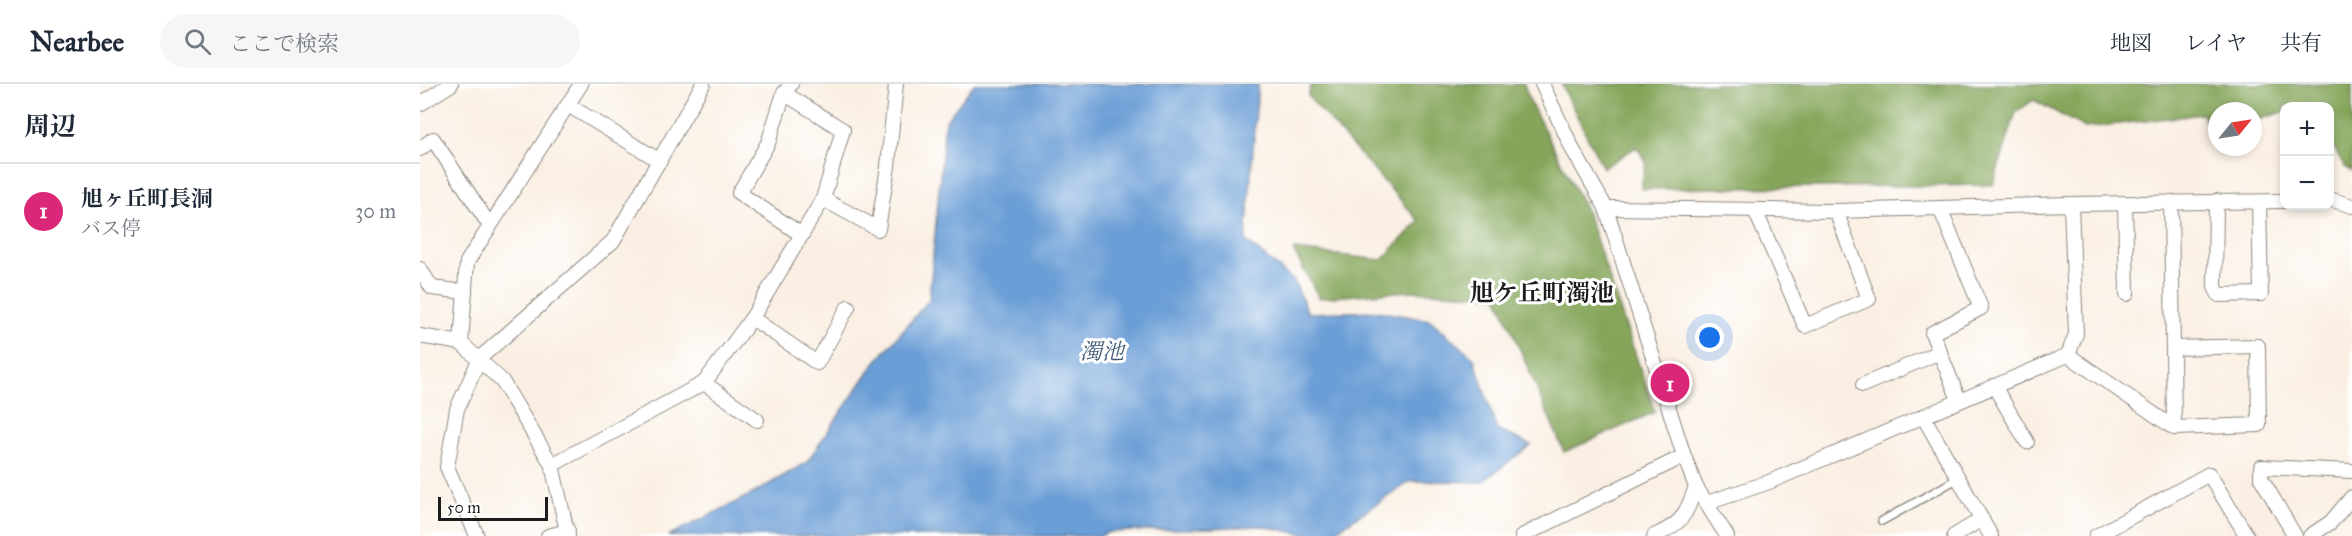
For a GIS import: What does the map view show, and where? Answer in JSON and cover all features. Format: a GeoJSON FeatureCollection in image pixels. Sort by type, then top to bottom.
{"type":"FeatureCollection","features":[{"type":"Feature","properties":{"kind":"street"},"geometry":{"type":"LineString","coordinates":[[420,104],[451,84]]}},
{"type":"Feature","properties":{"kind":"street"},"geometry":{"type":"LineString","coordinates":[[462,343],[467,262],[581,84]]}},
{"type":"Feature","properties":{"kind":"street"},"geometry":{"type":"LineString","coordinates":[[477,536],[447,466],[457,409],[480,358],[613,241],[703,84]]}},
{"type":"Feature","properties":{"kind":"street"},"geometry":{"type":"LineString","coordinates":[[823,199],[878,229],[888,166],[896,84]]}},
{"type":"Feature","properties":{"kind":"street"},"geometry":{"type":"LineString","coordinates":[[1542,84],[1574,150],[1606,208],[1684,456],[1696,487],[1727,536]]}},
{"type":"Feature","properties":{"kind":"street"},"geometry":{"type":"LineString","coordinates":[[552,465],[704,383],[752,318],[802,235],[823,199],[843,130],[788,88],[768,143],[739,193],[802,235]]}},
{"type":"Feature","properties":{"kind":"street"},"geometry":{"type":"LineString","coordinates":[[568,105],[660,161]]}},
{"type":"Feature","properties":{"kind":"street"},"geometry":{"type":"LineString","coordinates":[[420,148],[433,139],[490,226]]}},
{"type":"Feature","properties":{"kind":"street"},"geometry":{"type":"LineString","coordinates":[[2334,200],[2352,206]]}},
{"type":"Feature","properties":{"kind":"street"},"geometry":{"type":"LineString","coordinates":[[2216,201],[2215,287],[2219,295],[2261,294],[2259,202]]}},
{"type":"Feature","properties":{"kind":"street"},"geometry":{"type":"LineString","coordinates":[[1606,208],[1836,212],[2125,202],[2280,201]]}},
{"type":"Feature","properties":{"kind":"street"},"geometry":{"type":"LineString","coordinates":[[2125,202],[2127,294]]}},
{"type":"Feature","properties":{"kind":"street"},"geometry":{"type":"LineString","coordinates":[[2171,202],[2174,428]]}},
{"type":"Feature","properties":{"kind":"street"},"geometry":{"type":"LineString","coordinates":[[1707,502],[1769,482],[2068,355],[2076,334],[2071,204]]}},
{"type":"Feature","properties":{"kind":"street"},"geometry":{"type":"LineString","coordinates":[[1940,208],[1981,308],[1932,333],[1959,400]]}},
{"type":"Feature","properties":{"kind":"street"},"geometry":{"type":"LineString","coordinates":[[1755,210],[1805,326],[1869,299],[1836,212]]}},
{"type":"Feature","properties":{"kind":"street"},"geometry":{"type":"LineString","coordinates":[[420,269],[432,288],[465,292]]}},
{"type":"Feature","properties":{"kind":"street"},"geometry":{"type":"LineString","coordinates":[[752,318],[817,363],[848,307]]}},
{"type":"Feature","properties":{"kind":"street"},"geometry":{"type":"LineString","coordinates":[[420,336],[462,343],[502,381],[552,465],[568,534],[548,536]]}},
{"type":"Feature","properties":{"kind":"street"},"geometry":{"type":"LineString","coordinates":[[2068,355],[2174,428],[2259,425],[2258,346],[2174,348]]}},
{"type":"Feature","properties":{"kind":"street"},"geometry":{"type":"LineString","coordinates":[[1863,385],[1940,352]]}},
{"type":"Feature","properties":{"kind":"street"},"geometry":{"type":"LineString","coordinates":[[704,383],[757,420]]}},
{"type":"Feature","properties":{"kind":"street"},"geometry":{"type":"LineString","coordinates":[[1994,386],[2027,442]]}},
{"type":"Feature","properties":{"kind":"street"},"geometry":{"type":"LineString","coordinates":[[1923,416],[1991,536]]}},
{"type":"Feature","properties":{"kind":"street"},"geometry":{"type":"LineString","coordinates":[[1522,536],[1684,456]]}},
{"type":"Feature","properties":{"kind":"street"},"geometry":{"type":"LineString","coordinates":[[2295,536],[2261,478],[2261,467],[2352,471]]}},
{"type":"Feature","properties":{"kind":"street"},"geometry":{"type":"LineString","coordinates":[[2096,536],[2209,474],[2247,536]]}},
{"type":"Feature","properties":{"kind":"street"},"geometry":{"type":"LineString","coordinates":[[1654,536],[1671,528],[1686,515],[1696,487]]}},
{"type":"Feature","properties":{"kind":"street"},"geometry":{"type":"LineString","coordinates":[[2310,536],[2331,522],[2352,497]]}},
{"type":"Feature","properties":{"kind":"street"},"geometry":{"type":"LineString","coordinates":[[1954,536],[1982,519]]}},
{"type":"Feature","properties":{"kind":"lane"},"geometry":{"type":"LineString","coordinates":[[1882,521],[1957,479]]}},
{"type":"Feature","properties":{"kind":"green space"},"geometry":{"type":"Polygon","coordinates":[[[1311,84],[1524,84],[1531,104],[1587,212],[1655,412],[1564,452],[1497,296],[1411,291],[1319,298],[1293,250],[1382,260],[1419,221],[1308,96],[1311,84]]]}},
{"type":"Feature","properties":{"kind":"green space"},"geometry":{"type":"Polygon","coordinates":[[[1561,84],[2352,84],[2352,171],[2345,167],[2334,148],[2334,102],[2280,102],[2280,113],[2262,118],[2262,102],[2208,102],[2208,125],[2202,114],[2085,128],[2034,100],[2016,112],[1993,185],[1641,189],[1646,161],[1636,147],[1603,168],[1561,84]]]}},
{"type":"Feature","properties":{"kind":"water","name":"濁池"},"geometry":{"type":"Polygon","coordinates":[[[974,84],[1258,84],[1246,241],[1294,281],[1308,313],[1377,311],[1430,320],[1474,358],[1497,430],[1531,445],[1482,482],[1411,481],[1328,536],[1312,536],[1262,526],[1109,532],[1100,536],[668,536],[754,493],[807,462],[874,364],[929,300],[945,122],[974,84]]]}},
{"type":"Feature","properties":{"kind":"place","name":"旭ヶ丘町長洞"},"geometry":{"type":"Point","coordinates":[1670,383]}},
{"type":"Feature","properties":{"kind":"district","name":"旭ケ丘町濁池"},"geometry":{"type":"Point","coordinates":[1542,293]}}]}
